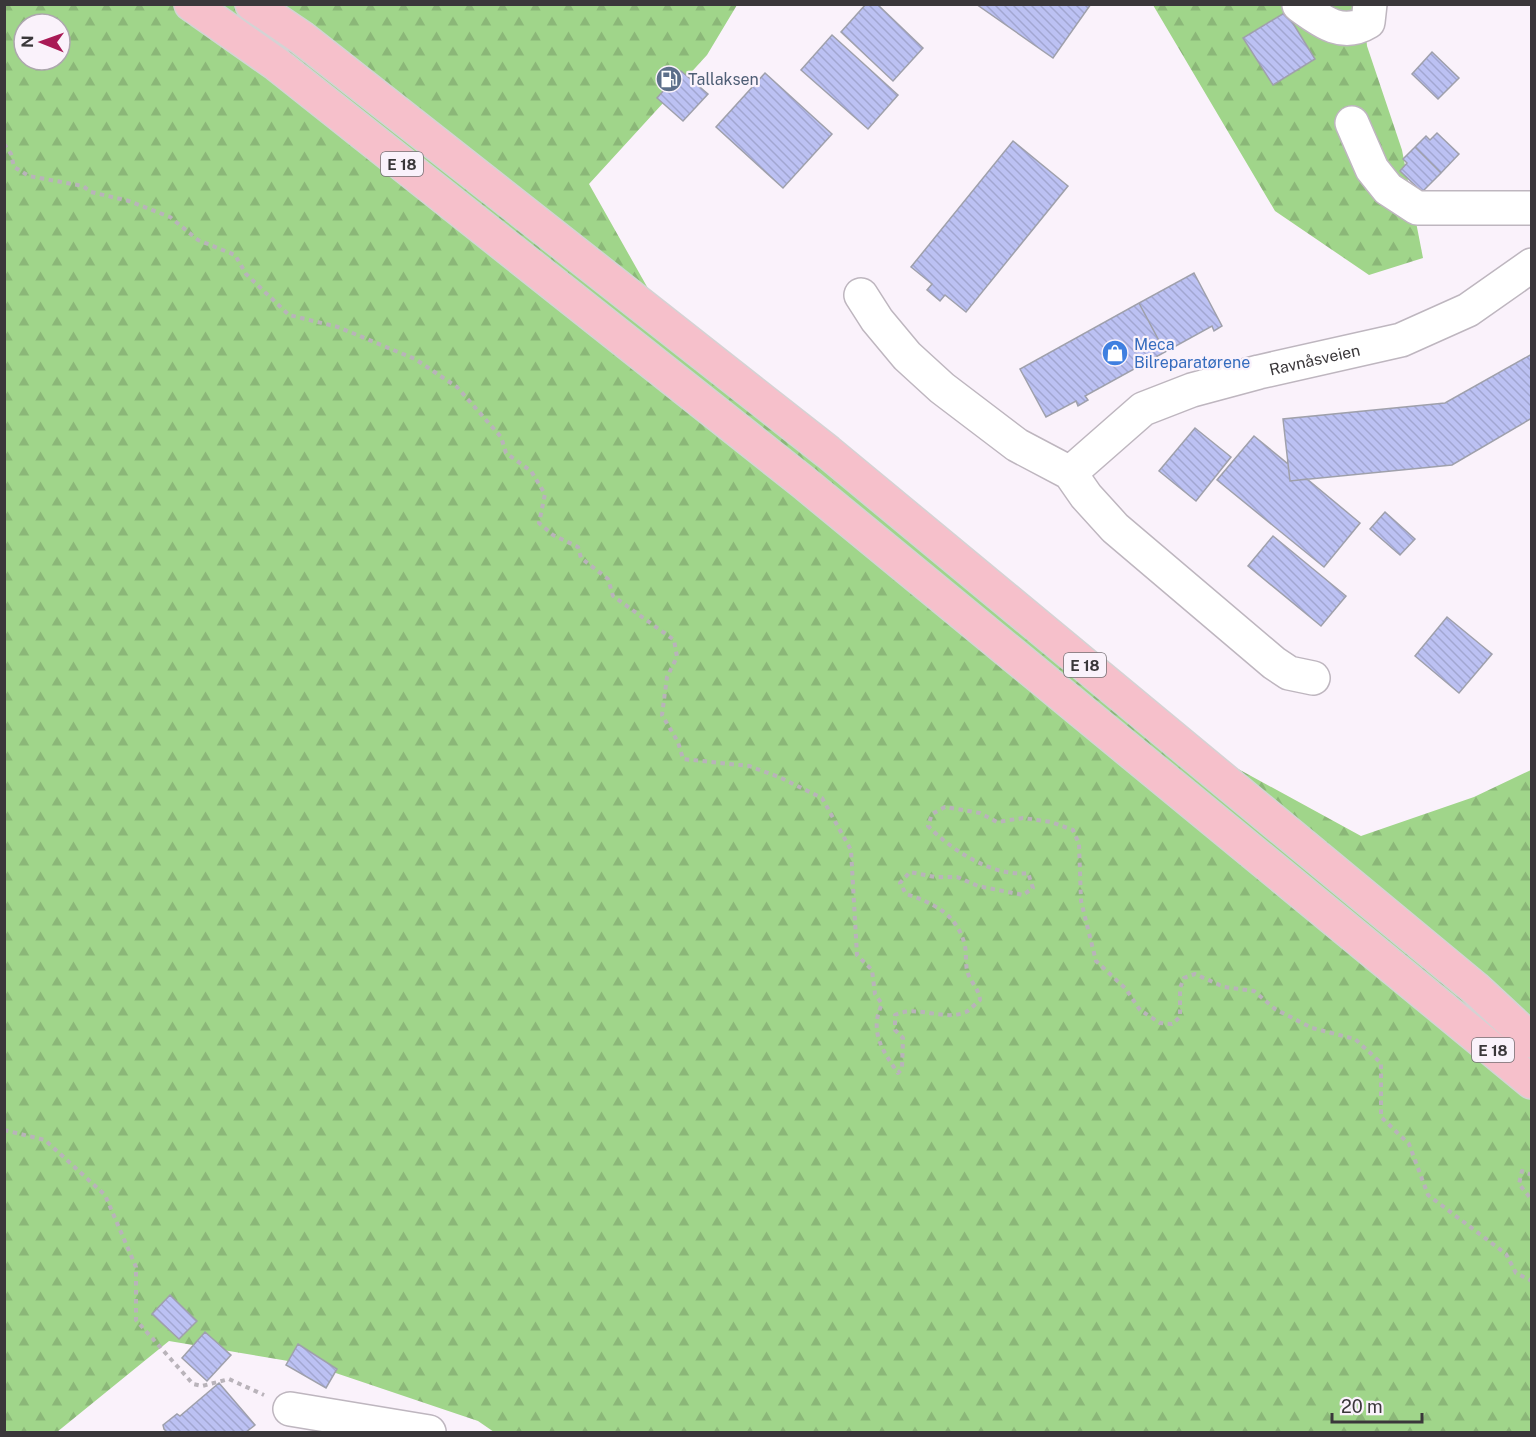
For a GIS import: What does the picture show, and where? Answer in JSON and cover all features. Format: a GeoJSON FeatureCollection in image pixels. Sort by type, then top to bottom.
{"type":"FeatureCollection","features":[{"type":"Feature","properties":{"kind":"highway","name":"E 18"},"geometry":{"type":"LineString","coordinates":[[190,4],[275,63],[803,482],[1532,1082]]}},
{"type":"Feature","properties":{"kind":"highway","name":"E 18"},"geometry":{"type":"LineString","coordinates":[[252,4],[302,38],[828,452],[1475,988],[1532,1041]]}},
{"type":"Feature","properties":{"kind":"street"},"geometry":{"type":"LineString","coordinates":[[1299,5],[1328,26],[1339,29],[1359,27],[1368,21],[1370,4]]}},
{"type":"Feature","properties":{"kind":"street"},"geometry":{"type":"LineString","coordinates":[[1352,123],[1372,168],[1388,189],[1418,208],[1532,208]]}},
{"type":"Feature","properties":{"kind":"street","name":"Ravnåsveien"},"geometry":{"type":"LineString","coordinates":[[1070,473],[1143,409],[1215,384],[1401,340],[1468,310],[1532,265]]}},
{"type":"Feature","properties":{"kind":"street"},"geometry":{"type":"LineString","coordinates":[[861,295],[877,320],[907,356],[942,388],[1017,446],[1070,473],[1086,496],[1115,528],[1274,663],[1289,673],[1313,678]]}},
{"type":"Feature","properties":{"kind":"street"},"geometry":{"type":"LineString","coordinates":[[290,1408],[429,1432]]}},
{"type":"Feature","properties":{"kind":"path"},"geometry":{"type":"LineString","coordinates":[[4,144],[11,154],[14,167],[29,176],[84,186],[91,192],[129,201],[170,217],[198,240],[235,255],[246,274],[289,315],[338,327],[377,342],[415,359],[457,387],[501,437],[506,453],[531,471],[545,494],[539,523],[553,535],[578,546],[581,558],[608,579],[613,596],[674,640],[677,657],[667,678],[662,715],[678,742],[683,759],[749,766],[779,777],[822,798],[851,850],[857,955],[872,970],[875,994],[882,1004],[876,1016],[875,1029],[883,1052],[898,1073],[902,1069],[903,1038],[895,1030],[896,1015],[907,1009],[943,1014],[966,1012],[980,1000],[979,991],[967,973],[964,943],[952,917],[929,902],[906,894],[900,883],[910,872],[935,877],[957,877],[978,886],[1023,895],[1033,888],[1028,873],[990,866],[942,841],[928,826],[932,814],[945,807],[980,813],[997,822],[1023,818],[1051,822],[1073,830],[1079,844],[1081,901],[1096,961],[1126,989],[1140,1010],[1160,1023],[1172,1024],[1180,1017],[1180,988],[1184,978],[1195,974],[1224,987],[1254,990],[1275,1010],[1312,1028],[1355,1040],[1381,1063],[1381,1117],[1409,1144],[1428,1195],[1506,1254],[1516,1273],[1532,1281]]}},
{"type":"Feature","properties":{"kind":"path"},"geometry":{"type":"LineString","coordinates":[[4,1130],[45,1140],[105,1195],[136,1267],[136,1320],[193,1384],[202,1386],[229,1379],[290,1408]]}},
{"type":"Feature","properties":{"kind":"path"},"geometry":{"type":"LineString","coordinates":[[1532,1175],[1522,1172],[1519,1184],[1532,1200]]}},
{"type":"Feature","properties":{"kind":"green space"},"geometry":{"type":"Polygon","coordinates":[[[5,5],[737,5],[707,55],[589,184],[663,315],[1209,753],[1361,836],[1474,797],[1531,770],[1531,1432],[494,1432],[478,1421],[312,1365],[169,1341],[57,1432],[5,1432],[5,5]]]}},
{"type":"Feature","properties":{"kind":"green space"},"geometry":{"type":"Polygon","coordinates":[[[1153,5],[1363,5],[1367,46],[1402,150],[1423,258],[1369,275],[1275,211],[1153,5]]]}},
{"type":"Feature","properties":{"kind":"building"},"geometry":{"type":"Polygon","coordinates":[[[866,4],[877,4],[923,48],[893,81],[841,32],[866,4]]]}},
{"type":"Feature","properties":{"kind":"building"},"geometry":{"type":"Polygon","coordinates":[[[976,4],[1091,4],[1053,58],[976,4]]]}},
{"type":"Feature","properties":{"kind":"building"},"geometry":{"type":"Polygon","coordinates":[[[1286,12],[1315,59],[1273,85],[1243,38],[1286,12]]]}},
{"type":"Feature","properties":{"kind":"building"},"geometry":{"type":"Polygon","coordinates":[[[832,35],[898,95],[868,129],[801,70],[832,35]]]}},
{"type":"Feature","properties":{"kind":"building"},"geometry":{"type":"Polygon","coordinates":[[[1432,52],[1459,78],[1438,99],[1412,74],[1432,52]]]}},
{"type":"Feature","properties":{"kind":"building"},"geometry":{"type":"Polygon","coordinates":[[[681,71],[708,94],[683,121],[657,98],[681,71]]]}},
{"type":"Feature","properties":{"kind":"building"},"geometry":{"type":"Polygon","coordinates":[[[765,73],[832,134],[783,188],[716,127],[765,73]]]}},
{"type":"Feature","properties":{"kind":"building"},"geometry":{"type":"Polygon","coordinates":[[[1437,133],[1459,154],[1441,173],[1415,147],[1426,136],[1430,140],[1437,133]]]}},
{"type":"Feature","properties":{"kind":"building"},"geometry":{"type":"Polygon","coordinates":[[[1013,141],[1068,186],[966,312],[945,295],[940,301],[927,290],[932,284],[911,267],[1013,141]]]}},
{"type":"Feature","properties":{"kind":"building"},"geometry":{"type":"Polygon","coordinates":[[[1415,147],[1441,173],[1422,192],[1400,171],[1407,163],[1403,159],[1415,147]]]}},
{"type":"Feature","properties":{"kind":"building"},"geometry":{"type":"Polygon","coordinates":[[[1194,273],[1222,326],[1214,331],[1212,326],[1165,352],[1139,303],[1194,273]]]}},
{"type":"Feature","properties":{"kind":"building"},"geometry":{"type":"Polygon","coordinates":[[[1139,303],[1165,352],[1085,396],[1088,400],[1078,406],[1076,401],[1046,417],[1020,369],[1139,303]]]}},
{"type":"Feature","properties":{"kind":"building"},"geometry":{"type":"Polygon","coordinates":[[[1532,354],[1532,418],[1452,465],[1290,481],[1283,419],[1445,403],[1532,354]]]}},
{"type":"Feature","properties":{"kind":"building"},"geometry":{"type":"Polygon","coordinates":[[[1195,428],[1231,457],[1196,501],[1159,471],[1195,428]]]}},
{"type":"Feature","properties":{"kind":"building"},"geometry":{"type":"Polygon","coordinates":[[[1254,436],[1288,464],[1290,481],[1307,479],[1360,523],[1324,567],[1217,480],[1254,436]]]}},
{"type":"Feature","properties":{"kind":"building"},"geometry":{"type":"Polygon","coordinates":[[[1385,512],[1415,539],[1400,555],[1370,529],[1385,512]]]}},
{"type":"Feature","properties":{"kind":"building"},"geometry":{"type":"Polygon","coordinates":[[[1273,536],[1346,596],[1321,626],[1248,566],[1273,536]]]}},
{"type":"Feature","properties":{"kind":"building"},"geometry":{"type":"Polygon","coordinates":[[[1447,617],[1492,654],[1459,693],[1415,656],[1447,617]]]}},
{"type":"Feature","properties":{"kind":"building"},"geometry":{"type":"Polygon","coordinates":[[[170,1295],[197,1321],[179,1339],[152,1314],[170,1295]]]}},
{"type":"Feature","properties":{"kind":"building"},"geometry":{"type":"Polygon","coordinates":[[[205,1332],[231,1355],[207,1381],[182,1358],[205,1332]]]}},
{"type":"Feature","properties":{"kind":"building"},"geometry":{"type":"Polygon","coordinates":[[[298,1344],[337,1369],[326,1388],[286,1365],[298,1344]]]}},
{"type":"Feature","properties":{"kind":"building"},"geometry":{"type":"Polygon","coordinates":[[[219,1383],[255,1425],[246,1432],[167,1432],[164,1429],[163,1425],[177,1414],[180,1416],[219,1383]]]}},
{"type":"Feature","properties":{"kind":"place","name":"Tallaksen"},"geometry":{"type":"Point","coordinates":[669,79]}},
{"type":"Feature","properties":{"kind":"place","name":"Meca Bilreparatørene"},"geometry":{"type":"Point","coordinates":[1115,353]}}]}
